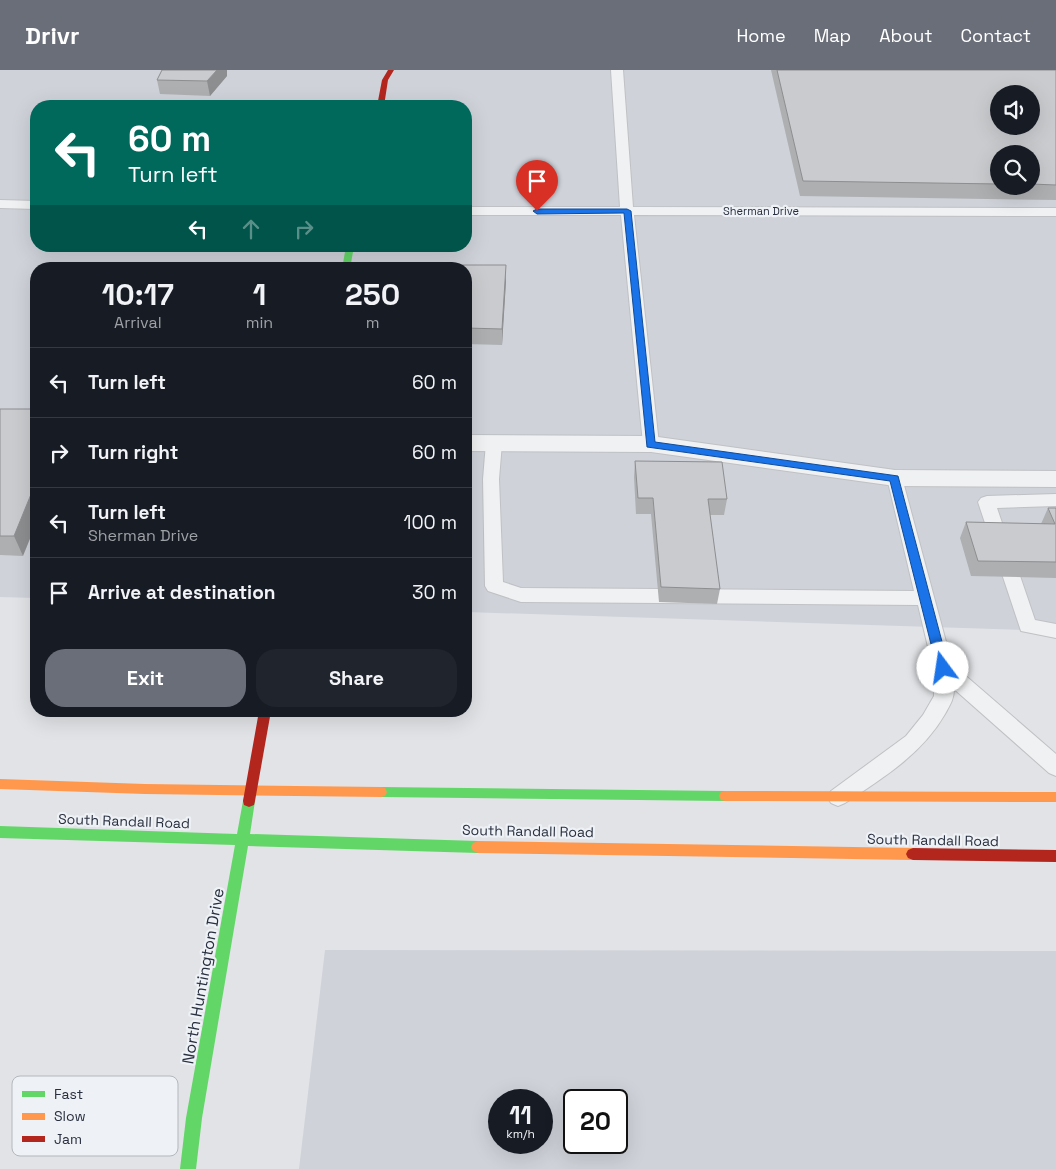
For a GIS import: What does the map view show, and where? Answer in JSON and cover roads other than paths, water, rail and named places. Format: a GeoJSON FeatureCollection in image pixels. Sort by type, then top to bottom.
{"type":"FeatureCollection","features":[{"type":"Feature","properties":{"kind":"main road"},"geometry":{"type":"LineString","coordinates":[[381,100],[386,80],[391,70]]}},
{"type":"Feature","properties":{"kind":"main road","name":"North Huntington Drive"},"geometry":{"type":"LineString","coordinates":[[188,1169],[194,1118],[264,717]]}},
{"type":"Feature","properties":{"kind":"main road"},"geometry":{"type":"LineString","coordinates":[[0,784],[145,789],[838,797],[1056,797]]}},
{"type":"Feature","properties":{"kind":"main road","name":"South Randall Road"},"geometry":{"type":"LineString","coordinates":[[0,832],[243,840],[792,853],[1056,856]]}},
{"type":"Feature","properties":{"kind":"street"},"geometry":{"type":"LineString","coordinates":[[472,443],[651,444],[895,478],[1056,479]]}},
{"type":"Feature","properties":{"kind":"lane"},"geometry":{"type":"LineString","coordinates":[[617,70],[627,211],[651,444]]}},
{"type":"Feature","properties":{"kind":"lane"},"geometry":{"type":"LineString","coordinates":[[0,204],[30,205]]}},
{"type":"Feature","properties":{"kind":"lane","name":"Sherman Drive"},"geometry":{"type":"LineString","coordinates":[[472,211],[1056,212]]}},
{"type":"Feature","properties":{"kind":"lane"},"geometry":{"type":"LineString","coordinates":[[494,443],[491,478],[494,586],[520,595],[925,598]]}},
{"type":"Feature","properties":{"kind":"lane"},"geometry":{"type":"LineString","coordinates":[[838,797],[913,742],[930,721],[944,697],[943,668],[895,478]]}},
{"type":"Feature","properties":{"kind":"lane"},"geometry":{"type":"LineString","coordinates":[[1056,500],[987,502],[1028,626],[1056,631]]}},
{"type":"Feature","properties":{"kind":"lane"},"geometry":{"type":"LineString","coordinates":[[943,668],[1056,767]]}}]}
